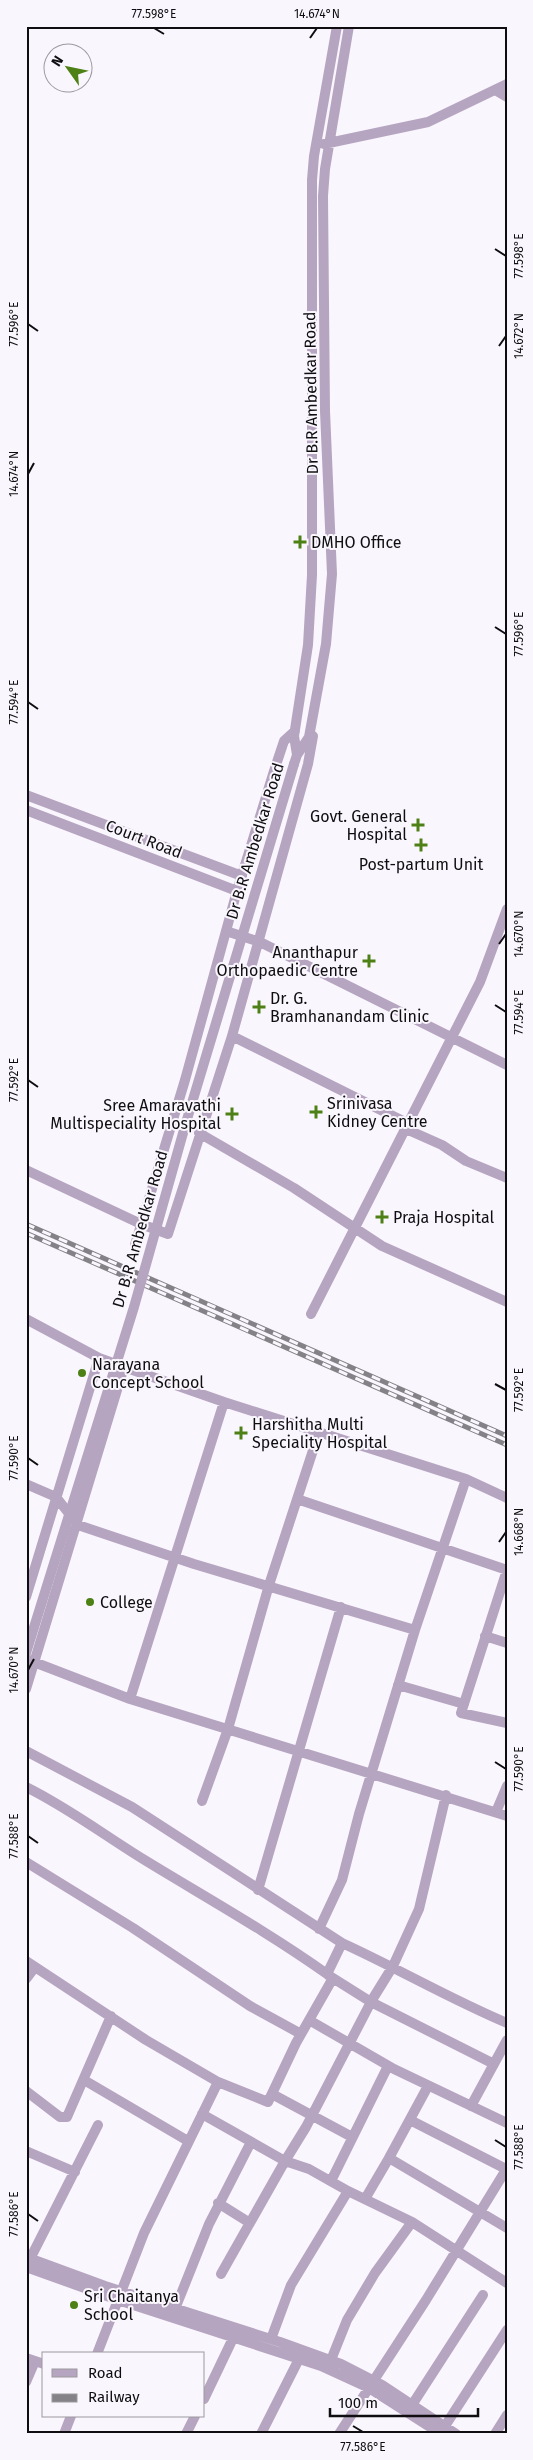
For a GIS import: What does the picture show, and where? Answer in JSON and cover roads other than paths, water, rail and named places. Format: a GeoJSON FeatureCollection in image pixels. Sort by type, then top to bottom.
{"type":"FeatureCollection","features":[{"type":"Feature","properties":{"kind":"street","name":"Dr B.R Ambedkar Road"},"geometry":{"type":"LineString","coordinates":[[296,759],[295,731],[308,645],[312,575],[312,180],[316,145],[337,26]]}},
{"type":"Feature","properties":{"kind":"street","name":"Dr B.R Ambedkar Road"},"geometry":{"type":"LineString","coordinates":[[26,1654],[134,1307],[188,1116],[296,759],[310,733],[326,644],[332,574],[325,411],[323,206],[325,169],[349,26]]}},
{"type":"Feature","properties":{"kind":"street"},"geometry":{"type":"LineString","coordinates":[[316,145],[428,122],[507,84]]}},
{"type":"Feature","properties":{"kind":"street"},"geometry":{"type":"LineString","coordinates":[[495,90],[507,97]]}},
{"type":"Feature","properties":{"kind":"street"},"geometry":{"type":"LineString","coordinates":[[135,1245],[237,890],[284,741],[295,731]]}},
{"type":"Feature","properties":{"kind":"street"},"geometry":{"type":"LineString","coordinates":[[26,1170],[141,1224],[168,1234],[199,1133],[232,1036],[260,942],[308,764],[313,737],[310,733]]}},
{"type":"Feature","properties":{"kind":"street","name":"Court Road"},"geometry":{"type":"LineString","coordinates":[[26,795],[242,876]]}},
{"type":"Feature","properties":{"kind":"street","name":"Court Road"},"geometry":{"type":"LineString","coordinates":[[26,810],[237,890]]}},
{"type":"Feature","properties":{"kind":"street"},"geometry":{"type":"LineString","coordinates":[[311,1314],[480,982],[507,909]]}},
{"type":"Feature","properties":{"kind":"street"},"geometry":{"type":"LineString","coordinates":[[226,931],[260,942],[507,1065]]}},
{"type":"Feature","properties":{"kind":"street"},"geometry":{"type":"LineString","coordinates":[[232,1036],[407,1126],[442,1145],[466,1161],[507,1178]]}},
{"type":"Feature","properties":{"kind":"street"},"geometry":{"type":"LineString","coordinates":[[199,1133],[294,1188],[382,1246],[507,1302]]}},
{"type":"Feature","properties":{"kind":"street"},"geometry":{"type":"LineString","coordinates":[[26,1319],[99,1358],[224,1402],[466,1479],[507,1498]]}},
{"type":"Feature","properties":{"kind":"street"},"geometry":{"type":"LineString","coordinates":[[26,1597],[99,1358]]}},
{"type":"Feature","properties":{"kind":"street"},"geometry":{"type":"LineString","coordinates":[[26,1689],[30,1661],[78,1525],[124,1367]]}},
{"type":"Feature","properties":{"kind":"street"},"geometry":{"type":"LineString","coordinates":[[130,1700],[224,1402]]}},
{"type":"Feature","properties":{"kind":"street"},"geometry":{"type":"LineString","coordinates":[[202,1801],[228,1729],[269,1585],[319,1432]]}},
{"type":"Feature","properties":{"kind":"street"},"geometry":{"type":"LineString","coordinates":[[319,1929],[342,1880],[371,1774],[415,1630],[466,1479]]}},
{"type":"Feature","properties":{"kind":"street"},"geometry":{"type":"LineString","coordinates":[[26,1484],[56,1497],[78,1525],[415,1630]]}},
{"type":"Feature","properties":{"kind":"street"},"geometry":{"type":"LineString","coordinates":[[297,1499],[507,1570],[484,1636],[462,1712],[507,1723]]}},
{"type":"Feature","properties":{"kind":"street"},"geometry":{"type":"LineString","coordinates":[[258,1890],[341,1607]]}},
{"type":"Feature","properties":{"kind":"street"},"geometry":{"type":"LineString","coordinates":[[484,1636],[507,1643]]}},
{"type":"Feature","properties":{"kind":"street"},"geometry":{"type":"LineString","coordinates":[[30,1661],[130,1700],[507,1816]]}},
{"type":"Feature","properties":{"kind":"street"},"geometry":{"type":"LineString","coordinates":[[398,1685],[464,1704]]}},
{"type":"Feature","properties":{"kind":"street"},"geometry":{"type":"LineString","coordinates":[[26,1751],[132,1807],[342,1943],[393,1966],[453,2000],[507,2023]]}},
{"type":"Feature","properties":{"kind":"street"},"geometry":{"type":"LineString","coordinates":[[496,1812],[507,1786]]}},
{"type":"Feature","properties":{"kind":"street"},"geometry":{"type":"LineString","coordinates":[[26,1787],[46,1797],[98,1831],[284,1944],[371,2002],[494,2064]]}},
{"type":"Feature","properties":{"kind":"street"},"geometry":{"type":"LineString","coordinates":[[221,2274],[312,2116],[371,2002],[393,1966],[418,1909],[446,1796]]}},
{"type":"Feature","properties":{"kind":"street"},"geometry":{"type":"LineString","coordinates":[[26,1862],[133,1928],[250,2006],[301,2034]]}},
{"type":"Feature","properties":{"kind":"street"},"geometry":{"type":"LineString","coordinates":[[26,1960],[182,2062],[218,2082],[268,2102],[330,1976],[342,1943]]}},
{"type":"Feature","properties":{"kind":"street"},"geometry":{"type":"LineString","coordinates":[[26,1979],[35,1967]]}},
{"type":"Feature","properties":{"kind":"street"},"geometry":{"type":"LineString","coordinates":[[26,2091],[60,2117],[66,2118],[70,2115],[111,2016]]}},
{"type":"Feature","properties":{"kind":"street"},"geometry":{"type":"LineString","coordinates":[[309,2020],[388,2066],[507,2124]]}},
{"type":"Feature","properties":{"kind":"street"},"geometry":{"type":"LineString","coordinates":[[472,2106],[507,2040]]}},
{"type":"Feature","properties":{"kind":"street"},"geometry":{"type":"LineString","coordinates":[[331,2181],[388,2066]]}},
{"type":"Feature","properties":{"kind":"street"},"geometry":{"type":"LineString","coordinates":[[84,2080],[188,2141]]}},
{"type":"Feature","properties":{"kind":"street"},"geometry":{"type":"LineString","coordinates":[[98,2352],[144,2233],[218,2082]]}},
{"type":"Feature","properties":{"kind":"street"},"geometry":{"type":"LineString","coordinates":[[365,2199],[428,2086]]}},
{"type":"Feature","properties":{"kind":"street"},"geometry":{"type":"LineString","coordinates":[[272,2094],[352,2137]]}},
{"type":"Feature","properties":{"kind":"street"},"geometry":{"type":"LineString","coordinates":[[202,2114],[286,2162],[309,2169],[348,2191],[412,2222],[507,2283]]}},
{"type":"Feature","properties":{"kind":"street"},"geometry":{"type":"LineString","coordinates":[[339,2434],[506,2170],[410,2120]]}},
{"type":"Feature","properties":{"kind":"street"},"geometry":{"type":"LineString","coordinates":[[98,2126],[28,2261],[119,2296],[236,2333],[271,2339],[331,2360],[443,2430],[456,2434]]}},
{"type":"Feature","properties":{"kind":"street"},"geometry":{"type":"LineString","coordinates":[[175,2309],[218,2203],[251,2142]]}},
{"type":"Feature","properties":{"kind":"street"},"geometry":{"type":"LineString","coordinates":[[26,2151],[75,2172]]}},
{"type":"Feature","properties":{"kind":"street"},"geometry":{"type":"LineString","coordinates":[[388,2158],[507,2228]]}},
{"type":"Feature","properties":{"kind":"street"},"geometry":{"type":"LineString","coordinates":[[271,2339],[291,2285],[348,2191]]}},
{"type":"Feature","properties":{"kind":"street"},"geometry":{"type":"LineString","coordinates":[[218,2203],[250,2223]]}},
{"type":"Feature","properties":{"kind":"street"},"geometry":{"type":"LineString","coordinates":[[331,2360],[348,2320],[375,2273],[412,2222]]}},
{"type":"Feature","properties":{"kind":"street"},"geometry":{"type":"LineString","coordinates":[[412,2405],[483,2295]]}},
{"type":"Feature","properties":{"kind":"street"},"geometry":{"type":"LineString","coordinates":[[119,2296],[175,2309],[298,2359],[371,2384],[412,2405],[443,2430]]}},
{"type":"Feature","properties":{"kind":"street"},"geometry":{"type":"LineString","coordinates":[[443,2430],[507,2330]]}},
{"type":"Feature","properties":{"kind":"street"},"geometry":{"type":"LineString","coordinates":[[205,2397],[236,2333]]}},
{"type":"Feature","properties":{"kind":"street"},"geometry":{"type":"LineString","coordinates":[[262,2434],[298,2359]]}},
{"type":"Feature","properties":{"kind":"street"},"geometry":{"type":"LineString","coordinates":[[26,2382],[35,2361]]}},
{"type":"Feature","properties":{"kind":"street"},"geometry":{"type":"LineString","coordinates":[[495,2434],[507,2415]]}},
{"type":"Feature","properties":{"kind":"street"},"geometry":{"type":"LineString","coordinates":[[64,2434],[71,2418]]}},
{"type":"Feature","properties":{"kind":"street"},"geometry":{"type":"LineString","coordinates":[[186,2434],[194,2418]]}},
{"type":"Feature","properties":{"kind":"railway"},"geometry":{"type":"LineString","coordinates":[[26,1224],[507,1436]]}},
{"type":"Feature","properties":{"kind":"railway"},"geometry":{"type":"LineString","coordinates":[[26,1233],[507,1445]]}},
{"type":"Feature","properties":{"kind":"place","name":"DMHO Office"},"geometry":{"type":"Point","coordinates":[300,542]}},
{"type":"Feature","properties":{"kind":"place","name":"Govt. General Hospital"},"geometry":{"type":"Point","coordinates":[418,825]}},
{"type":"Feature","properties":{"kind":"place","name":"Post-partum Unit"},"geometry":{"type":"Point","coordinates":[421,845]}},
{"type":"Feature","properties":{"kind":"place","name":"Ananthapur Orthopaedic Centre"},"geometry":{"type":"Point","coordinates":[369,961]}},
{"type":"Feature","properties":{"kind":"place","name":"Dr. G. Bramhanandam Clinic"},"geometry":{"type":"Point","coordinates":[259,1007]}},
{"type":"Feature","properties":{"kind":"place","name":"Srinivasa Kidney Centre"},"geometry":{"type":"Point","coordinates":[316,1112]}},
{"type":"Feature","properties":{"kind":"place","name":"Sree Amaravathi Multispeciality Hospital"},"geometry":{"type":"Point","coordinates":[232,1114]}},
{"type":"Feature","properties":{"kind":"place","name":"Praja Hospital"},"geometry":{"type":"Point","coordinates":[382,1217]}},
{"type":"Feature","properties":{"kind":"place","name":"Narayana Concept School"},"geometry":{"type":"Point","coordinates":[82,1373]}},
{"type":"Feature","properties":{"kind":"place","name":"Harshitha Multi Speciality Hospital"},"geometry":{"type":"Point","coordinates":[241,1433]}},
{"type":"Feature","properties":{"kind":"place","name":"College"},"geometry":{"type":"Point","coordinates":[90,1602]}},
{"type":"Feature","properties":{"kind":"place","name":"Sri Chaitanya School"},"geometry":{"type":"Point","coordinates":[74,2305]}}]}
